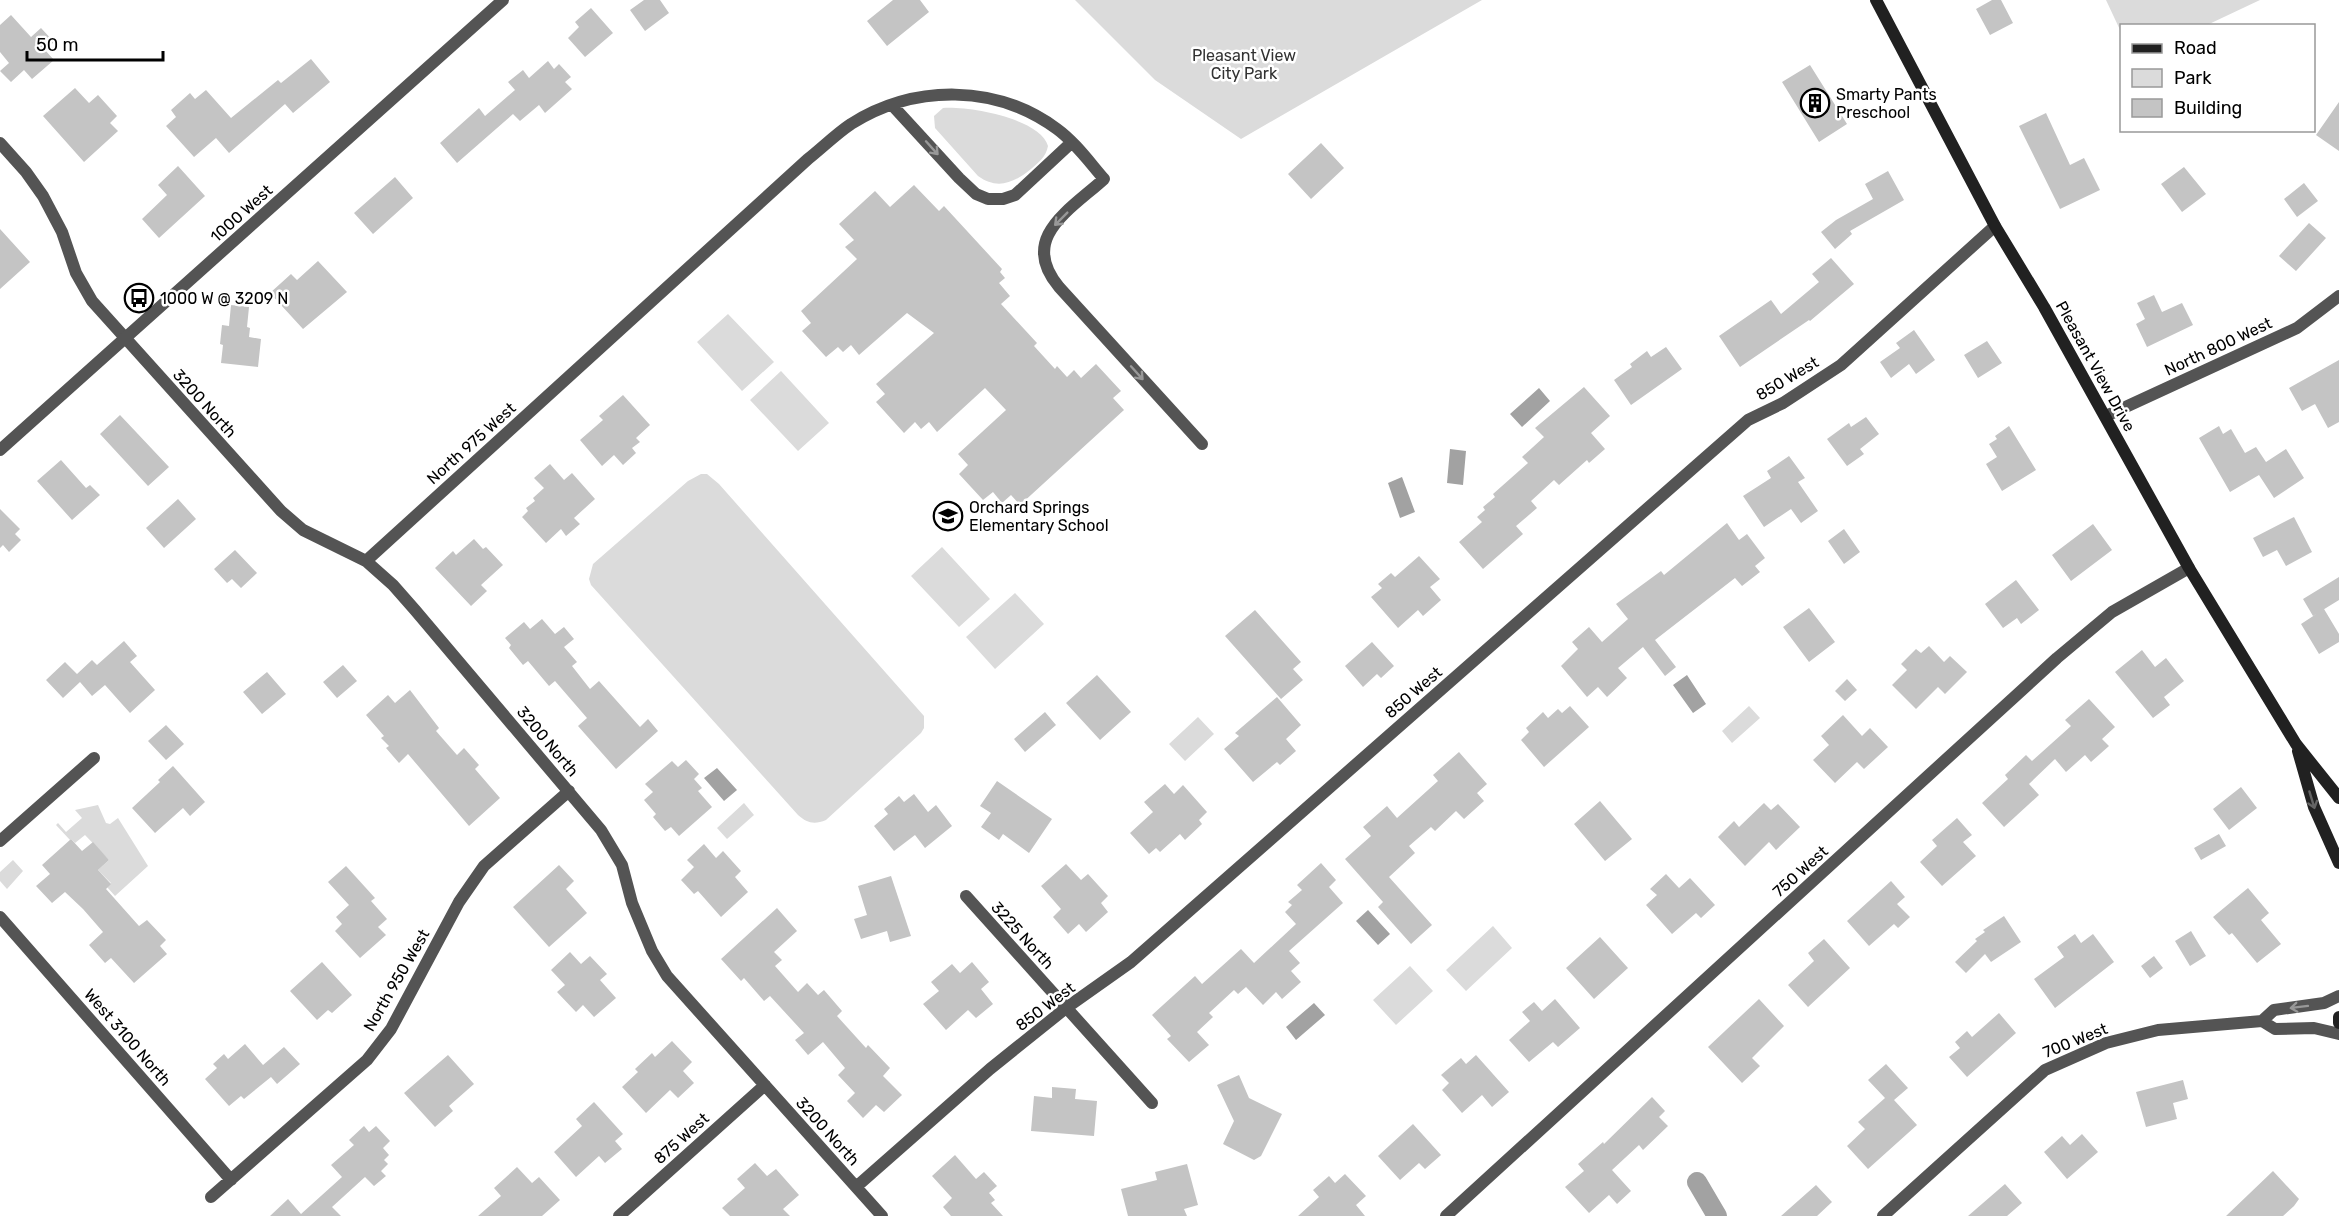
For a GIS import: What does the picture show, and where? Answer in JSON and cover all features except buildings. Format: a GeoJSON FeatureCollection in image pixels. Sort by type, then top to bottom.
{"type":"FeatureCollection","features":[{"type":"Feature","properties":{"kind":"main road","name":"Pleasant View Drive"},"geometry":{"type":"LineString","coordinates":[[1876,0],[1995,226],[2106,416],[2189,568],[2296,744],[2339,798]]}},
{"type":"Feature","properties":{"kind":"main road","name":"Pleasant View Drive"},"geometry":{"type":"LineString","coordinates":[[2296,744],[2314,807],[2339,863]]}},
{"type":"Feature","properties":{"kind":"main road"},"geometry":{"type":"LineString","coordinates":[[2339,1017],[2339,1023]]}},
{"type":"Feature","properties":{"kind":"street","name":"1000 West"},"geometry":{"type":"LineString","coordinates":[[0,450],[503,0]]}},
{"type":"Feature","properties":{"kind":"street","name":"North 975 West"},"geometry":{"type":"LineString","coordinates":[[366,561],[808,159],[850,125],[915,97],[953,94],[990,98],[1028,110],[1059,131],[1104,179],[1059,220],[1048,234],[1042,249],[1045,263],[1050,276],[1059,287],[1202,444]]}},
{"type":"Feature","properties":{"kind":"street"},"geometry":{"type":"LineString","coordinates":[[892,105],[959,178],[976,194],[988,199],[1002,199],[1015,195],[1071,143]]}},
{"type":"Feature","properties":{"kind":"street","name":"3200 North"},"geometry":{"type":"LineString","coordinates":[[0,143],[26,172],[43,196],[62,232],[76,273],[87,291],[125,339],[281,511],[311,534],[366,561],[393,585],[569,791],[601,830],[622,865],[636,913],[652,951],[667,976],[882,1216]]}},
{"type":"Feature","properties":{"kind":"street","name":"850 West"},"geometry":{"type":"LineString","coordinates":[[856,1187],[990,1069],[1066,1008],[1131,962],[1748,420],[1783,403],[1841,365],[1995,226]]}},
{"type":"Feature","properties":{"kind":"street","name":"North 800 West"},"geometry":{"type":"LineString","coordinates":[[2106,416],[2297,328],[2339,296]]}},
{"type":"Feature","properties":{"kind":"street","name":"750 West"},"geometry":{"type":"LineString","coordinates":[[1446,1216],[2057,658],[2112,612],[2189,568]]}},
{"type":"Feature","properties":{"kind":"street"},"geometry":{"type":"LineString","coordinates":[[0,841],[94,758]]}},
{"type":"Feature","properties":{"kind":"street","name":"North 950 West"},"geometry":{"type":"LineString","coordinates":[[211,1197],[367,1060],[391,1029],[459,902],[484,866],[569,791]]}},
{"type":"Feature","properties":{"kind":"street","name":"3225 North"},"geometry":{"type":"LineString","coordinates":[[966,896],[1152,1103]]}},
{"type":"Feature","properties":{"kind":"street","name":"West 3100 North"},"geometry":{"type":"LineString","coordinates":[[0,917],[231,1180]]}},
{"type":"Feature","properties":{"kind":"street"},"geometry":{"type":"LineString","coordinates":[[2339,996],[2324,1004],[2274,1010],[2262,1021],[2275,1029],[2314,1028],[2339,1034]]}},
{"type":"Feature","properties":{"kind":"street","name":"700 West"},"geometry":{"type":"LineString","coordinates":[[1883,1216],[2045,1070],[2106,1043],[2158,1030],[2262,1021]]}},
{"type":"Feature","properties":{"kind":"street","name":"875 West"},"geometry":{"type":"LineString","coordinates":[[619,1216],[765,1085]]}},
{"type":"Feature","properties":{"kind":"green space","name":"Pleasant View City Park"},"geometry":{"type":"Polygon","coordinates":[[[1075,0],[1482,0],[1241,139],[1155,80],[1075,0]]]}},
{"type":"Feature","properties":{"kind":"green space"},"geometry":{"type":"Polygon","coordinates":[[[2106,0],[2260,0],[2209,24],[2120,24],[2120,30],[2106,0]]]}},
{"type":"Feature","properties":{"kind":"green space"},"geometry":{"type":"Polygon","coordinates":[[[943,108],[969,109],[1018,121],[1042,136],[1048,146],[1046,153],[1031,169],[1012,181],[999,184],[985,180],[978,176],[935,128],[934,116],[943,108]]]}},
{"type":"Feature","properties":{"kind":"green space"},"geometry":{"type":"Polygon","coordinates":[[[728,314],[774,362],[742,391],[697,342],[728,314]]]}},
{"type":"Feature","properties":{"kind":"green space"},"geometry":{"type":"Polygon","coordinates":[[[781,371],[829,423],[798,451],[750,400],[781,371]]]}},
{"type":"Feature","properties":{"kind":"green space"},"geometry":{"type":"Polygon","coordinates":[[[701,474],[707,474],[719,484],[924,716],[924,728],[921,733],[822,822],[804,820],[798,815],[591,585],[589,579],[593,564],[688,481],[701,474]]]}},
{"type":"Feature","properties":{"kind":"green space"},"geometry":{"type":"Polygon","coordinates":[[[942,547],[990,599],[959,627],[911,576],[942,547]]]}},
{"type":"Feature","properties":{"kind":"green space"},"geometry":{"type":"Polygon","coordinates":[[[1015,593],[1044,624],[995,669],[966,637],[1015,593]]]}},
{"type":"Feature","properties":{"kind":"green space"},"geometry":{"type":"Polygon","coordinates":[[[1749,706],[1760,718],[1732,743],[1722,731],[1749,706]]]}},
{"type":"Feature","properties":{"kind":"green space"},"geometry":{"type":"Polygon","coordinates":[[[1198,717],[1214,734],[1185,761],[1169,744],[1198,717]]]}},
{"type":"Feature","properties":{"kind":"green space"},"geometry":{"type":"Polygon","coordinates":[[[744,803],[754,815],[727,839],[717,828],[744,803]]]}},
{"type":"Feature","properties":{"kind":"green space"},"geometry":{"type":"Polygon","coordinates":[[[98,805],[106,823],[110,824],[118,818],[148,866],[115,896],[107,887],[111,883],[98,870],[109,860],[85,835],[75,843],[56,825],[58,823],[66,832],[82,818],[75,810],[98,805]]]}},
{"type":"Feature","properties":{"kind":"green space"},"geometry":{"type":"Polygon","coordinates":[[[13,860],[23,871],[7,889],[0,881],[0,872],[13,860]]]}},
{"type":"Feature","properties":{"kind":"green space"},"geometry":{"type":"Polygon","coordinates":[[[1493,926],[1512,948],[1466,991],[1446,970],[1493,926]]]}},
{"type":"Feature","properties":{"kind":"green space"},"geometry":{"type":"Polygon","coordinates":[[[1410,966],[1433,991],[1396,1025],[1373,1000],[1410,966]]]}},
{"type":"Feature","properties":{"kind":"shaded area"},"geometry":{"type":"Polygon","coordinates":[[[1539,388],[1550,401],[1522,427],[1510,414],[1539,388]]]}},
{"type":"Feature","properties":{"kind":"shaded area"},"geometry":{"type":"Polygon","coordinates":[[[1450,449],[1466,451],[1463,485],[1447,483],[1450,449]]]}},
{"type":"Feature","properties":{"kind":"shaded area"},"geometry":{"type":"Polygon","coordinates":[[[1402,477],[1415,512],[1400,518],[1388,483],[1402,477]]]}},
{"type":"Feature","properties":{"kind":"shaded area"},"geometry":{"type":"Polygon","coordinates":[[[1687,675],[1706,704],[1693,713],[1673,685],[1687,675]]]}},
{"type":"Feature","properties":{"kind":"shaded area"},"geometry":{"type":"Polygon","coordinates":[[[717,768],[737,790],[724,801],[704,778],[717,768]]]}},
{"type":"Feature","properties":{"kind":"shaded area"},"geometry":{"type":"Polygon","coordinates":[[[1368,910],[1390,934],[1378,945],[1356,921],[1368,910]]]}},
{"type":"Feature","properties":{"kind":"shaded area"},"geometry":{"type":"Polygon","coordinates":[[[1314,1003],[1325,1015],[1296,1040],[1286,1027],[1314,1003]]]}},
{"type":"Feature","properties":{"kind":"waterway"},"geometry":{"type":"LineString","coordinates":[[1697,1182],[1717,1216]]}},
{"type":"Feature","properties":{"kind":"place","name":"Smarty Pants Preschool"},"geometry":{"type":"Point","coordinates":[1815,103]}},
{"type":"Feature","properties":{"kind":"place","name":"1000 W @ 3209 N"},"geometry":{"type":"Point","coordinates":[139,298]}},
{"type":"Feature","properties":{"kind":"place","name":"Orchard Springs Elementary School"},"geometry":{"type":"Point","coordinates":[948,516]}}]}
